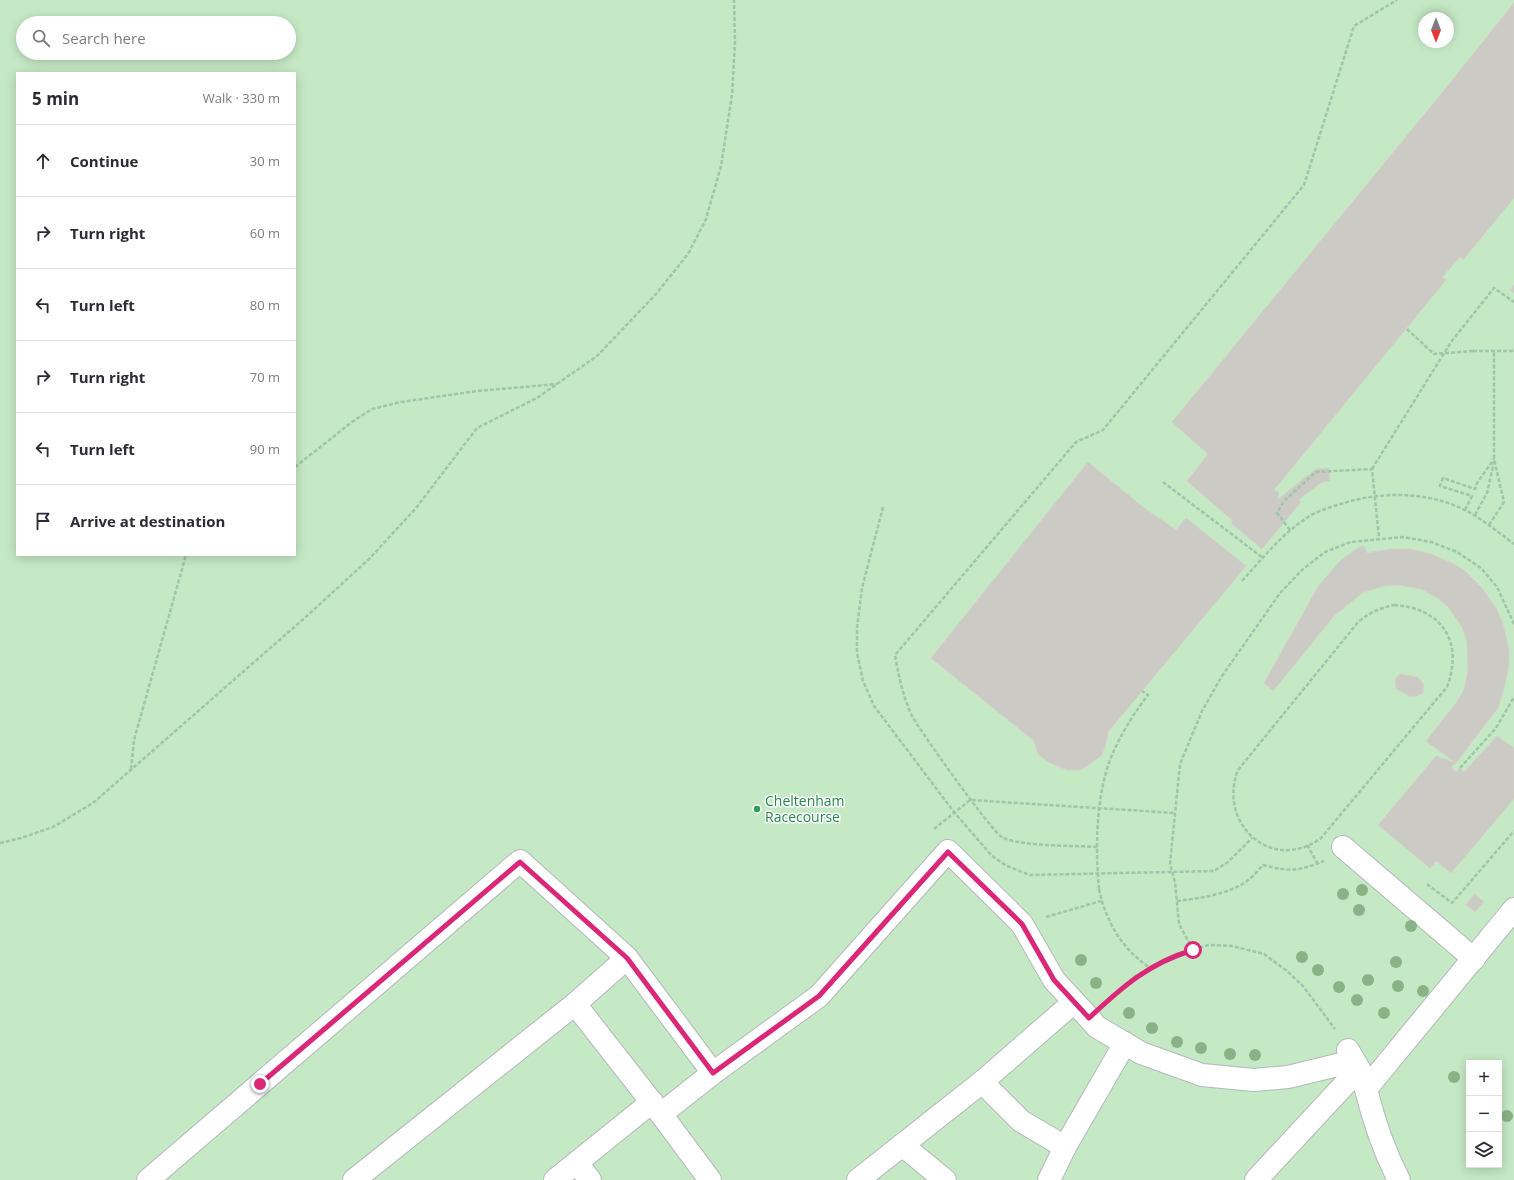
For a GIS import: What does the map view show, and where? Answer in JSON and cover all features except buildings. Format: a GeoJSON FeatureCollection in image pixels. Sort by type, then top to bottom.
{"type":"FeatureCollection","features":[{"type":"Feature","properties":{"kind":"lane"},"geometry":{"type":"LineString","coordinates":[[1343,847],[1474,959]]}},
{"type":"Feature","properties":{"kind":"lane"},"geometry":{"type":"LineString","coordinates":[[555,1180],[577,1163],[657,1108],[713,1073],[819,996],[948,852],[1022,924],[1054,980],[1097,1027],[1141,1053],[1202,1075],[1254,1080],[1288,1077],[1357,1067]]}},
{"type":"Feature","properties":{"kind":"lane"},"geometry":{"type":"LineString","coordinates":[[148,1180],[520,862],[627,958],[713,1073]]}},
{"type":"Feature","properties":{"kind":"lane"},"geometry":{"type":"LineString","coordinates":[[1256,1180],[1357,1067],[1474,959],[1514,909]]}},
{"type":"Feature","properties":{"kind":"lane"},"geometry":{"type":"LineString","coordinates":[[354,1180],[575,1004],[627,958]]}},
{"type":"Feature","properties":{"kind":"lane"},"geometry":{"type":"LineString","coordinates":[[858,1180],[982,1082],[1074,1002]]}},
{"type":"Feature","properties":{"kind":"lane"},"geometry":{"type":"LineString","coordinates":[[575,1004],[657,1108],[710,1180]]}},
{"type":"Feature","properties":{"kind":"lane"},"geometry":{"type":"LineString","coordinates":[[1049,1180],[1065,1147],[1125,1043]]}},
{"type":"Feature","properties":{"kind":"lane"},"geometry":{"type":"LineString","coordinates":[[1357,1067],[1389,1161],[1399,1180]]}},
{"type":"Feature","properties":{"kind":"lane"},"geometry":{"type":"LineString","coordinates":[[982,1082],[1021,1121],[1065,1147]]}},
{"type":"Feature","properties":{"kind":"lane"},"geometry":{"type":"LineString","coordinates":[[902,1145],[945,1180]]}},
{"type":"Feature","properties":{"kind":"lane"},"geometry":{"type":"LineString","coordinates":[[577,1163],[590,1180]]}},
{"type":"Feature","properties":{"kind":"path"},"geometry":{"type":"LineString","coordinates":[[0,843],[21,838],[53,827],[93,803],[308,615],[370,558],[416,508],[477,428],[537,398],[597,356],[656,294],[688,254],[706,219],[721,166],[732,95],[735,42],[734,0]]}},
{"type":"Feature","properties":{"kind":"path"},"geometry":{"type":"LineString","coordinates":[[1096,847],[1025,842],[1001,838],[970,800],[912,716],[900,686],[896,655],[1076,442],[1103,430],[1304,185],[1354,26],[1397,0]]}},
{"type":"Feature","properties":{"kind":"path"},"geometry":{"type":"LineString","coordinates":[[1379,538],[1372,469],[1451,342],[1494,288],[1514,302]]}},
{"type":"Feature","properties":{"kind":"path"},"geometry":{"type":"LineString","coordinates":[[1407,329],[1434,354],[1473,351],[1514,351]]}},
{"type":"Feature","properties":{"kind":"path"},"geometry":{"type":"LineString","coordinates":[[1475,515],[1487,493],[1494,459],[1494,351]]}},
{"type":"Feature","properties":{"kind":"path"},"geometry":{"type":"LineString","coordinates":[[296,467],[352,422],[372,409],[401,402],[477,391],[557,384]]}},
{"type":"Feature","properties":{"kind":"path"},"geometry":{"type":"LineString","coordinates":[[1465,510],[1472,496],[1440,486],[1443,478],[1476,489],[1477,483],[1494,459]]}},
{"type":"Feature","properties":{"kind":"path"},"geometry":{"type":"LineString","coordinates":[[1490,525],[1504,502],[1494,459]]}},
{"type":"Feature","properties":{"kind":"path"},"geometry":{"type":"LineString","coordinates":[[1290,530],[1277,513],[1284,502],[1316,472],[1372,469]]}},
{"type":"Feature","properties":{"kind":"path"},"geometry":{"type":"LineString","coordinates":[[1163,482],[1263,558]]}},
{"type":"Feature","properties":{"kind":"path"},"geometry":{"type":"LineString","coordinates":[[1242,581],[1290,530],[1306,518],[1329,508],[1370,497],[1393,495],[1428,498],[1465,510],[1490,525],[1514,544]]}},
{"type":"Feature","properties":{"kind":"path"},"geometry":{"type":"LineString","coordinates":[[883,507],[862,588],[857,628],[857,653],[863,681],[874,706],[954,812],[992,856],[1007,866],[1030,875],[1214,871],[1228,862],[1252,838]]}},
{"type":"Feature","properties":{"kind":"path"},"geometry":{"type":"LineString","coordinates":[[1193,950],[1179,924],[1177,901],[1170,863],[1180,764],[1202,711],[1222,676],[1280,593],[1303,570],[1325,552],[1351,542],[1379,538],[1403,537],[1431,542],[1457,552],[1481,568],[1497,587],[1514,624]]}},
{"type":"Feature","properties":{"kind":"path"},"geometry":{"type":"LineString","coordinates":[[131,770],[134,740],[186,556]]}},
{"type":"Feature","properties":{"kind":"path"},"geometry":{"type":"LineString","coordinates":[[1394,605],[1420,609],[1432,616],[1441,625],[1453,648],[1454,661],[1452,674],[1447,687],[1329,830],[1313,843],[1307,845],[1299,848],[1278,848],[1265,845],[1252,838],[1240,823],[1234,806],[1232,795],[1234,779],[1243,761],[1359,621],[1381,607],[1394,605]]}},
{"type":"Feature","properties":{"kind":"path"},"geometry":{"type":"LineString","coordinates":[[1142,691],[1148,695],[1139,707],[1112,756],[1104,785],[1097,826],[1096,863],[1101,901],[1124,947],[1150,968]]}},
{"type":"Feature","properties":{"kind":"path"},"geometry":{"type":"LineString","coordinates":[[1460,768],[1496,728],[1514,697]]}},
{"type":"Feature","properties":{"kind":"path"},"geometry":{"type":"LineString","coordinates":[[948,852],[932,831],[970,800],[1175,813]]}},
{"type":"Feature","properties":{"kind":"path"},"geometry":{"type":"LineString","coordinates":[[1421,879],[1452,903],[1514,831]]}},
{"type":"Feature","properties":{"kind":"path"},"geometry":{"type":"LineString","coordinates":[[1307,845],[1318,864]]}},
{"type":"Feature","properties":{"kind":"path"},"geometry":{"type":"LineString","coordinates":[[1177,901],[1200,898],[1228,890],[1247,881],[1263,865],[1282,870],[1304,869],[1328,860],[1343,847]]}},
{"type":"Feature","properties":{"kind":"path"},"geometry":{"type":"LineString","coordinates":[[1043,918],[1101,901]]}},
{"type":"Feature","properties":{"kind":"path"},"geometry":{"type":"LineString","coordinates":[[1089,1018],[1126,984],[1171,956],[1208,945],[1220,944],[1249,949],[1264,954],[1287,971],[1303,986],[1329,1020],[1357,1067]]}},
{"type":"Feature","properties":{"kind":"green space","name":"Cheltenham Racecourse"},"geometry":{"type":"Polygon","coordinates":[[[0,0],[1514,0],[1514,1180],[0,1180],[0,0]]]}},
{"type":"Feature","properties":{"kind":"place","name":"Cheltenham Racecourse"},"geometry":{"type":"Point","coordinates":[757,809]}},
{"type":"Feature","properties":{"kind":"route"},"geometry":{"type":"LineString","coordinates":[[260,1084],[520,862],[627,958],[713,1073],[819,996],[948,852],[1022,924],[1054,980],[1089,1018],[1134,977],[1171,956],[1193,950]]}}]}
